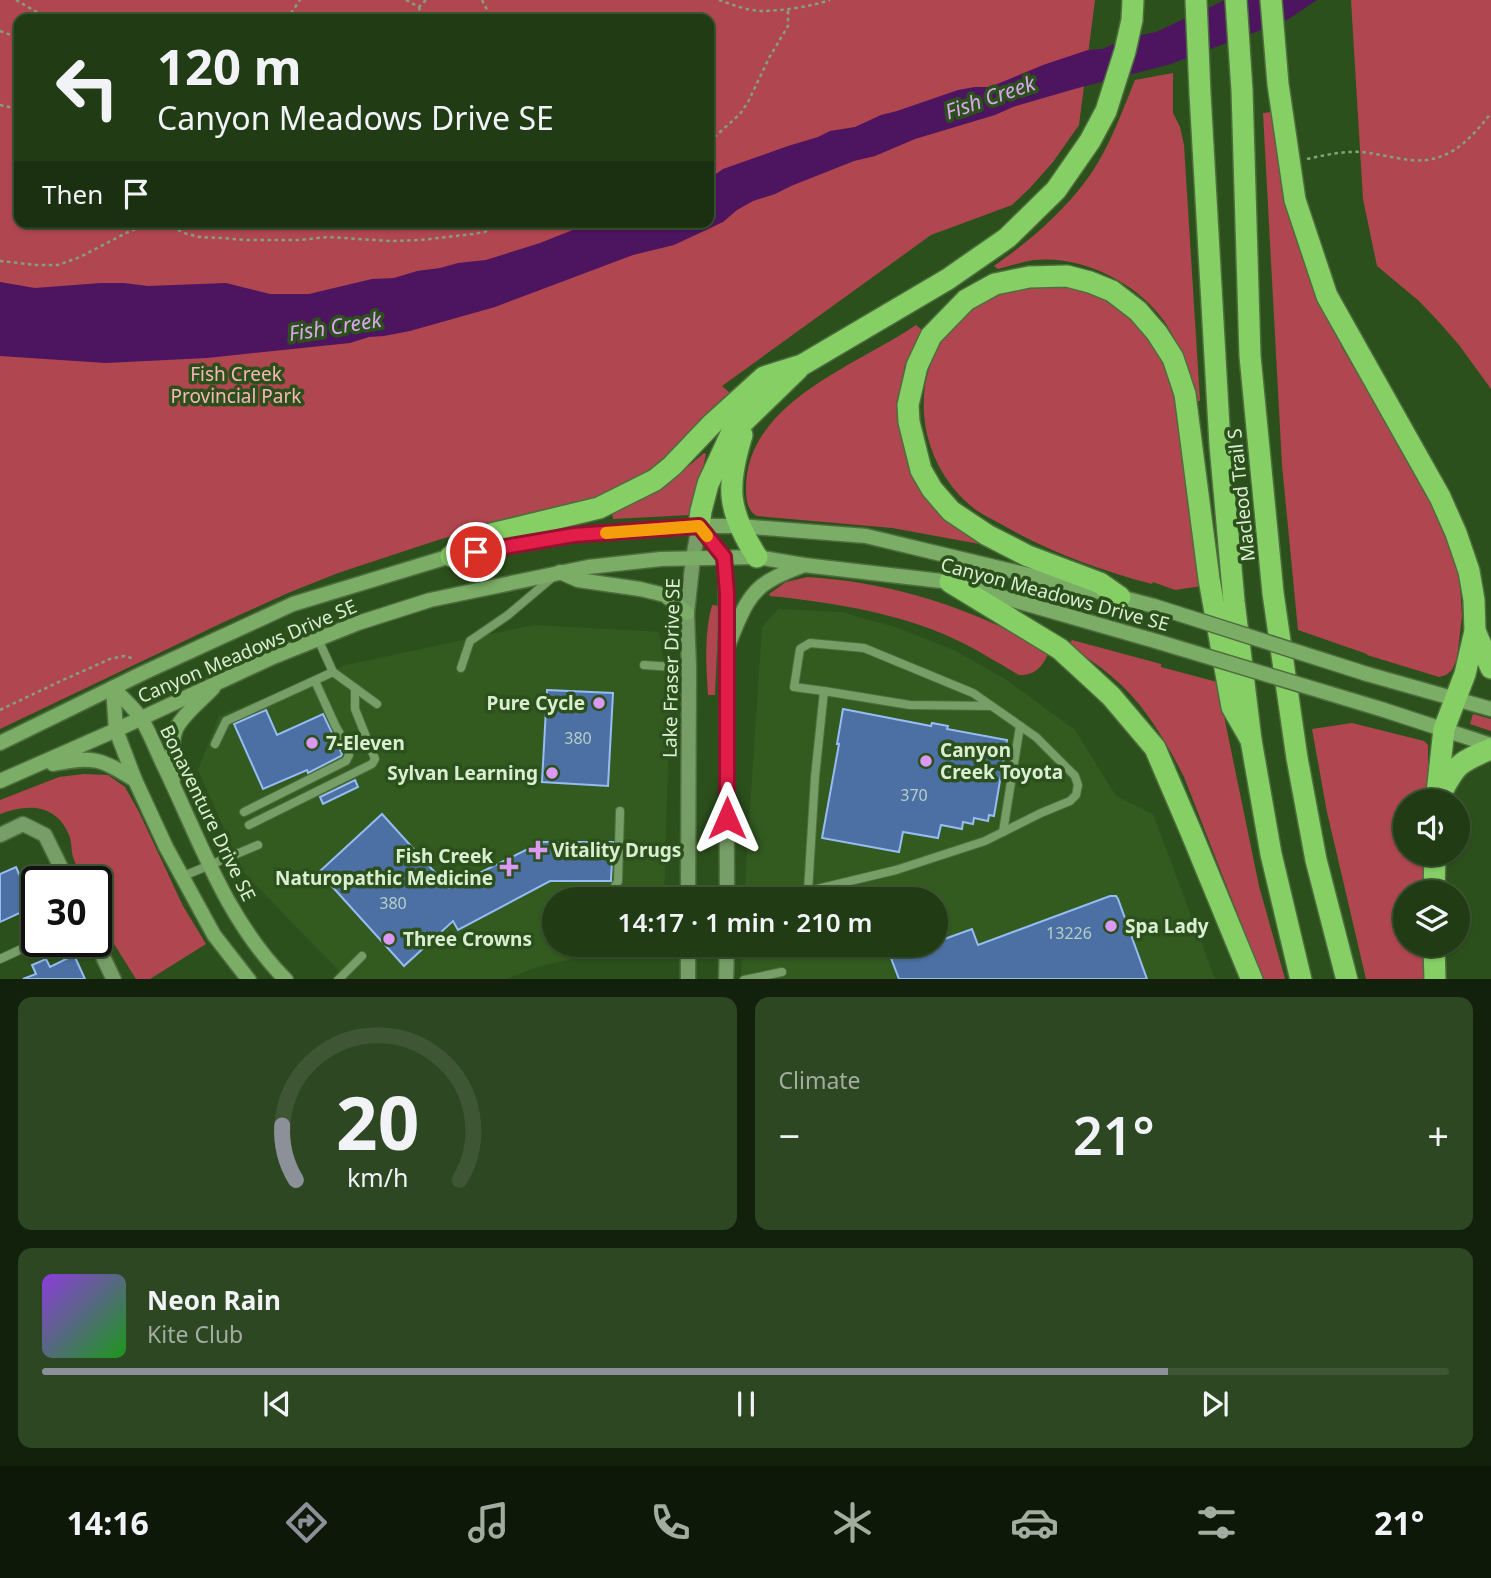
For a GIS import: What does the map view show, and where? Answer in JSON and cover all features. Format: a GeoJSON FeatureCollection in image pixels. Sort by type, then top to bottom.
{"type":"FeatureCollection","features":[{"type":"Feature","properties":{"kind":"highway"},"geometry":{"type":"LineString","coordinates":[[699,526],[708,484],[731,434],[802,365],[948,279],[1007,238],[1056,190],[1090,141],[1106,111],[1125,51],[1132,20],[1133,0]]}},
{"type":"Feature","properties":{"kind":"highway","name":"Macleod Trail S"},"geometry":{"type":"LineString","coordinates":[[1196,0],[1220,445],[1234,601],[1251,740],[1271,854],[1301,979]]}},
{"type":"Feature","properties":{"kind":"highway","name":"Macleod Trail S"},"geometry":{"type":"LineString","coordinates":[[1236,0],[1242,90],[1250,356],[1273,593],[1311,834],[1347,979]]}},
{"type":"Feature","properties":{"kind":"highway"},"geometry":{"type":"LineString","coordinates":[[1271,0],[1278,84],[1295,200],[1327,296],[1440,497],[1469,571],[1475,600],[1475,631],[1465,674],[1444,729],[1438,789]]}},
{"type":"Feature","properties":{"kind":"highway"},"geometry":{"type":"LineString","coordinates":[[1120,597],[1100,583],[1028,556],[987,535],[951,511],[932,489],[921,470],[909,422],[908,405],[917,366],[931,335],[965,300],[995,284],[1029,276],[1067,276],[1112,291],[1138,311],[1157,332],[1172,358],[1185,394],[1209,579],[1232,707],[1251,740]]}},
{"type":"Feature","properties":{"kind":"highway"},"geometry":{"type":"LineString","coordinates":[[451,556],[486,536],[599,508],[655,480],[764,377],[802,365]]}},
{"type":"Feature","properties":{"kind":"highway"},"geometry":{"type":"LineString","coordinates":[[748,416],[731,477],[734,510],[745,538],[757,557]]}},
{"type":"Feature","properties":{"kind":"highway"},"geometry":{"type":"LineString","coordinates":[[950,582],[1060,649],[1111,696],[1155,748],[1252,979]]}},
{"type":"Feature","properties":{"kind":"highway"},"geometry":{"type":"LineString","coordinates":[[1475,631],[1491,668]]}},
{"type":"Feature","properties":{"kind":"highway"},"geometry":{"type":"LineString","coordinates":[[1444,789],[1451,774],[1465,760],[1491,747]]}},
{"type":"Feature","properties":{"kind":"highway"},"geometry":{"type":"LineString","coordinates":[[1435,957],[1436,979]]}},
{"type":"Feature","properties":{"kind":"main road","name":"Canyon Meadows Drive SE"},"geometry":{"type":"LineString","coordinates":[[0,743],[293,604],[451,556],[574,535],[699,526],[740,526],[866,536],[1154,606],[1367,674],[1491,709]]}},
{"type":"Feature","properties":{"kind":"main road","name":"Canyon Meadows Drive SE"},"geometry":{"type":"LineString","coordinates":[[0,781],[273,657],[358,622],[430,600],[559,572],[661,559],[724,557],[757,557],[950,582],[1384,710],[1491,747]]}},
{"type":"Feature","properties":{"kind":"main road"},"geometry":{"type":"LineString","coordinates":[[726,650],[754,592],[767,581],[804,565]]}},
{"type":"Feature","properties":{"kind":"main road"},"geometry":{"type":"LineString","coordinates":[[559,572],[578,580],[665,595],[687,613]]}},
{"type":"Feature","properties":{"kind":"main road"},"geometry":{"type":"LineString","coordinates":[[173,784],[175,730],[187,713],[219,682]]}},
{"type":"Feature","properties":{"kind":"main road","name":"Bonaventure Drive SE"},"geometry":{"type":"LineString","coordinates":[[113,688],[141,718],[209,867],[239,922],[286,979]]}},
{"type":"Feature","properties":{"kind":"main road"},"geometry":{"type":"LineString","coordinates":[[113,688],[116,730],[135,780],[181,877],[214,935],[249,979]]}},
{"type":"Feature","properties":{"kind":"main road"},"geometry":{"type":"LineString","coordinates":[[24,770],[79,759],[101,761],[135,780]]}},
{"type":"Feature","properties":{"kind":"street"},"geometry":{"type":"LineString","coordinates":[[699,526],[724,557],[727,593],[727,887]]}},
{"type":"Feature","properties":{"kind":"street","name":"Lake Fraser Drive SE"},"geometry":{"type":"LineString","coordinates":[[688,887],[687,613],[699,526]]}},
{"type":"Feature","properties":{"kind":"street"},"geometry":{"type":"LineString","coordinates":[[0,835],[23,824],[46,835],[61,866]]}},
{"type":"Feature","properties":{"kind":"street"},"geometry":{"type":"LineString","coordinates":[[103,957],[114,979]]}},
{"type":"Feature","properties":{"kind":"street"},"geometry":{"type":"LineString","coordinates":[[688,957],[688,979]]}},
{"type":"Feature","properties":{"kind":"street"},"geometry":{"type":"LineString","coordinates":[[726,979],[727,957]]}},
{"type":"Feature","properties":{"kind":"lane"},"geometry":{"type":"LineString","coordinates":[[461,668],[470,641],[559,572]]}},
{"type":"Feature","properties":{"kind":"lane"},"geometry":{"type":"LineString","coordinates":[[318,639],[333,672],[377,704]]}},
{"type":"Feature","properties":{"kind":"lane"},"geometry":{"type":"LineString","coordinates":[[825,887],[896,870],[985,841],[1070,802],[1078,786],[1075,776],[1037,737],[1020,726],[992,706],[973,693],[864,648],[810,643],[800,649],[794,687],[911,705],[992,706]]}},
{"type":"Feature","properties":{"kind":"lane"},"geometry":{"type":"LineString","coordinates":[[644,665],[689,668]]}},
{"type":"Feature","properties":{"kind":"lane"},"geometry":{"type":"LineString","coordinates":[[215,744],[226,721],[333,672]]}},
{"type":"Feature","properties":{"kind":"lane"},"geometry":{"type":"LineString","coordinates":[[244,812],[346,761],[348,748],[316,681]]}},
{"type":"Feature","properties":{"kind":"lane"},"geometry":{"type":"LineString","coordinates":[[249,825],[372,764],[375,759],[355,709],[355,688]]}},
{"type":"Feature","properties":{"kind":"lane"},"geometry":{"type":"LineString","coordinates":[[808,887],[824,691]]}},
{"type":"Feature","properties":{"kind":"lane"},"geometry":{"type":"LineString","coordinates":[[1003,832],[1020,726]]}},
{"type":"Feature","properties":{"kind":"lane"},"geometry":{"type":"LineString","coordinates":[[615,887],[618,881],[620,811]]}},
{"type":"Feature","properties":{"kind":"lane"},"geometry":{"type":"LineString","coordinates":[[181,877],[258,845]]}},
{"type":"Feature","properties":{"kind":"lane"},"geometry":{"type":"LineString","coordinates":[[0,959],[21,949]]}},
{"type":"Feature","properties":{"kind":"lane"},"geometry":{"type":"LineString","coordinates":[[338,979],[362,956]]}},
{"type":"Feature","properties":{"kind":"lane"},"geometry":{"type":"LineString","coordinates":[[744,979],[782,972]]}},
{"type":"Feature","properties":{"kind":"path"},"geometry":{"type":"LineString","coordinates":[[16,0],[40,14]]}},
{"type":"Feature","properties":{"kind":"path"},"geometry":{"type":"LineString","coordinates":[[406,0],[419,7]]}},
{"type":"Feature","properties":{"kind":"path"},"geometry":{"type":"LineString","coordinates":[[419,7],[426,0]]}},
{"type":"Feature","properties":{"kind":"path"},"geometry":{"type":"LineString","coordinates":[[719,0],[741,8],[763,11],[819,4],[830,0]]}},
{"type":"Feature","properties":{"kind":"path"},"geometry":{"type":"LineString","coordinates":[[419,7],[420,14]]}},
{"type":"Feature","properties":{"kind":"path"},"geometry":{"type":"LineString","coordinates":[[714,137],[740,114],[748,102],[788,26],[788,8]]}},
{"type":"Feature","properties":{"kind":"path"},"geometry":{"type":"LineString","coordinates":[[1289,162],[1351,152],[1412,160],[1437,158],[1449,154],[1467,141],[1491,113]]}},
{"type":"Feature","properties":{"kind":"path"},"geometry":{"type":"LineString","coordinates":[[0,261],[58,265],[138,228]]}},
{"type":"Feature","properties":{"kind":"path"},"geometry":{"type":"LineString","coordinates":[[174,228],[199,237],[244,240],[328,237],[390,241],[474,234],[494,228]]}},
{"type":"Feature","properties":{"kind":"path"},"geometry":{"type":"LineString","coordinates":[[0,710],[110,659],[124,656],[138,661]]}},
{"type":"Feature","properties":{"kind":"shaded area"},"geometry":{"type":"Polygon","coordinates":[[[778,609],[841,612],[895,627],[954,650],[1005,679],[1075,730],[1116,796],[1153,814],[1215,979],[741,979],[742,957],[948,957],[948,887],[745,887],[762,627],[778,609]]]}},
{"type":"Feature","properties":{"kind":"shaded area"},"geometry":{"type":"Polygon","coordinates":[[[534,625],[659,632],[670,700],[664,887],[542,887],[542,957],[580,957],[537,967],[507,979],[347,979],[244,873],[198,770],[219,716],[346,665],[534,625]]]}},
{"type":"Feature","properties":{"kind":"green space","name":"Fish Creek Provincial Park"},"geometry":{"type":"Polygon","coordinates":[[[0,0],[1095,0],[1079,125],[1053,162],[1030,188],[1012,205],[931,235],[722,386],[730,393],[675,451],[646,476],[589,502],[438,540],[338,573],[224,622],[0,729],[0,0]]]}},
{"type":"Feature","properties":{"kind":"green space"},"geometry":{"type":"Polygon","coordinates":[[[1351,0],[1491,0],[1491,389],[1439,322],[1419,301],[1377,266],[1363,199],[1351,0]]]}},
{"type":"Feature","properties":{"kind":"green space"},"geometry":{"type":"Polygon","coordinates":[[[1173,73],[1173,113],[1184,145],[1200,401],[1195,401],[1182,358],[1168,326],[1150,304],[1121,282],[1087,266],[1069,262],[1034,260],[998,269],[994,266],[1043,227],[1085,182],[1107,146],[1135,80],[1173,73]]]}},
{"type":"Feature","properties":{"kind":"green space"},"geometry":{"type":"Polygon","coordinates":[[[1273,112],[1341,346],[1438,509],[1459,571],[1462,616],[1457,658],[1452,670],[1446,675],[1439,677],[1298,630],[1282,465],[1263,113],[1273,112]]]}},
{"type":"Feature","properties":{"kind":"green space"},"geometry":{"type":"Polygon","coordinates":[[[1057,282],[1110,298],[1132,316],[1166,363],[1176,398],[1202,586],[1175,590],[1113,573],[1054,551],[1017,533],[976,510],[958,493],[943,473],[932,451],[926,428],[926,380],[934,357],[950,330],[966,312],[990,297],[1018,288],[1057,282]]]}},
{"type":"Feature","properties":{"kind":"green space"},"geometry":{"type":"Polygon","coordinates":[[[916,325],[923,331],[904,368],[908,370],[909,443],[985,545],[892,528],[754,514],[748,504],[746,488],[751,458],[764,432],[784,409],[809,389],[916,325]]]}},
{"type":"Feature","properties":{"kind":"green space"},"geometry":{"type":"Polygon","coordinates":[[[706,454],[694,513],[613,519],[612,512],[660,487],[706,454]]]}},
{"type":"Feature","properties":{"kind":"green space"},"geometry":{"type":"Polygon","coordinates":[[[807,577],[871,585],[932,600],[992,623],[1049,652],[1038,669],[1030,674],[1019,675],[967,645],[920,625],[871,611],[769,594],[786,582],[807,577]]]}},
{"type":"Feature","properties":{"kind":"green space"},"geometry":{"type":"Polygon","coordinates":[[[712,605],[719,606],[715,695],[708,695],[707,638],[712,605]]]}},
{"type":"Feature","properties":{"kind":"green space"},"geometry":{"type":"Polygon","coordinates":[[[1072,640],[1217,682],[1259,886],[1285,979],[1263,979],[1184,777],[1161,735],[1143,709],[1122,686],[1069,645],[1072,640]]]}},
{"type":"Feature","properties":{"kind":"green space"},"geometry":{"type":"Polygon","coordinates":[[[1473,714],[1491,719],[1491,731],[1470,724],[1473,714]]]}},
{"type":"Feature","properties":{"kind":"green space"},"geometry":{"type":"Polygon","coordinates":[[[1352,723],[1424,741],[1428,745],[1428,789],[1393,789],[1393,866],[1428,866],[1428,880],[1393,880],[1393,957],[1428,957],[1429,979],[1366,979],[1327,812],[1312,729],[1352,723]]]}},
{"type":"Feature","properties":{"kind":"green space"},"geometry":{"type":"Polygon","coordinates":[[[108,775],[125,787],[183,906],[206,944],[150,979],[136,979],[112,941],[112,866],[77,866],[71,840],[64,825],[49,812],[20,808],[0,814],[0,800],[59,777],[108,775]]]}},
{"type":"Feature","properties":{"kind":"water","name":"Fish Creek"},"geometry":{"type":"Polygon","coordinates":[[[1225,0],[1317,0],[1287,20],[1171,64],[1013,107],[854,161],[753,201],[714,226],[714,175],[723,169],[830,131],[855,127],[881,115],[958,90],[990,87],[1088,50],[1102,49],[1128,38],[1156,32],[1225,0]]]}},
{"type":"Feature","properties":{"kind":"water","name":"Fish Creek"},"geometry":{"type":"Polygon","coordinates":[[[578,228],[710,228],[674,245],[633,255],[495,307],[410,331],[369,337],[350,343],[207,358],[106,363],[0,356],[0,282],[35,288],[101,283],[148,286],[226,283],[270,294],[309,294],[372,279],[394,278],[417,271],[486,260],[578,228]]]}},
{"type":"Feature","properties":{"kind":"building"},"geometry":{"type":"Polygon","coordinates":[[[547,690],[613,693],[608,786],[542,782],[547,690]]]}},
{"type":"Feature","properties":{"kind":"building"},"geometry":{"type":"Polygon","coordinates":[[[843,709],[931,726],[932,723],[948,726],[947,729],[1007,740],[994,816],[989,815],[988,821],[974,818],[973,824],[963,822],[962,829],[941,825],[938,838],[903,832],[899,852],[822,838],[843,709]]]}},
{"type":"Feature","properties":{"kind":"building"},"geometry":{"type":"Polygon","coordinates":[[[266,710],[277,735],[323,714],[341,756],[308,773],[307,770],[263,789],[234,724],[266,710]]]}},
{"type":"Feature","properties":{"kind":"building"},"geometry":{"type":"Polygon","coordinates":[[[355,780],[358,787],[323,804],[320,797],[355,780]]]}},
{"type":"Feature","properties":{"kind":"building"},"geometry":{"type":"Polygon","coordinates":[[[382,814],[449,888],[542,842],[613,842],[611,881],[550,881],[458,930],[453,921],[404,966],[319,872],[382,814]]]}},
{"type":"Feature","properties":{"kind":"building"},"geometry":{"type":"Polygon","coordinates":[[[16,867],[21,878],[21,912],[0,922],[0,874],[16,867]]]}},
{"type":"Feature","properties":{"kind":"building"},"geometry":{"type":"Polygon","coordinates":[[[1116,896],[1147,979],[899,979],[891,957],[948,957],[948,938],[972,929],[978,945],[1116,896]]]}},
{"type":"Feature","properties":{"kind":"building"},"geometry":{"type":"Polygon","coordinates":[[[75,957],[85,979],[23,979],[36,974],[32,965],[46,959],[50,967],[75,957]]]}},
{"type":"Feature","properties":{"kind":"slow traffic"},"geometry":{"type":"LineString","coordinates":[[606,533],[699,526],[707,536]]}},
{"type":"Feature","properties":{"kind":"place","name":"Pure Cycle"},"geometry":{"type":"Point","coordinates":[599,703]}},
{"type":"Feature","properties":{"kind":"place","name":"7-Eleven"},"geometry":{"type":"Point","coordinates":[312,743]}},
{"type":"Feature","properties":{"kind":"place","name":"Canyon Creek Toyota"},"geometry":{"type":"Point","coordinates":[926,761]}},
{"type":"Feature","properties":{"kind":"place","name":"Sylvan Learning"},"geometry":{"type":"Point","coordinates":[552,773]}},
{"type":"Feature","properties":{"kind":"place","name":"Vitality Drugs"},"geometry":{"type":"Point","coordinates":[538,850]}},
{"type":"Feature","properties":{"kind":"place","name":"Fish Creek Naturopathic Medicine"},"geometry":{"type":"Point","coordinates":[509,867]}},
{"type":"Feature","properties":{"kind":"place","name":"Spa Lady"},"geometry":{"type":"Point","coordinates":[1111,926]}},
{"type":"Feature","properties":{"kind":"place","name":"Three Crowns"},"geometry":{"type":"Point","coordinates":[389,939]}},
{"type":"Feature","properties":{"kind":"route"},"geometry":{"type":"LineString","coordinates":[[476,552],[574,535],[699,526],[724,557],[727,593],[727,818]]}}]}
